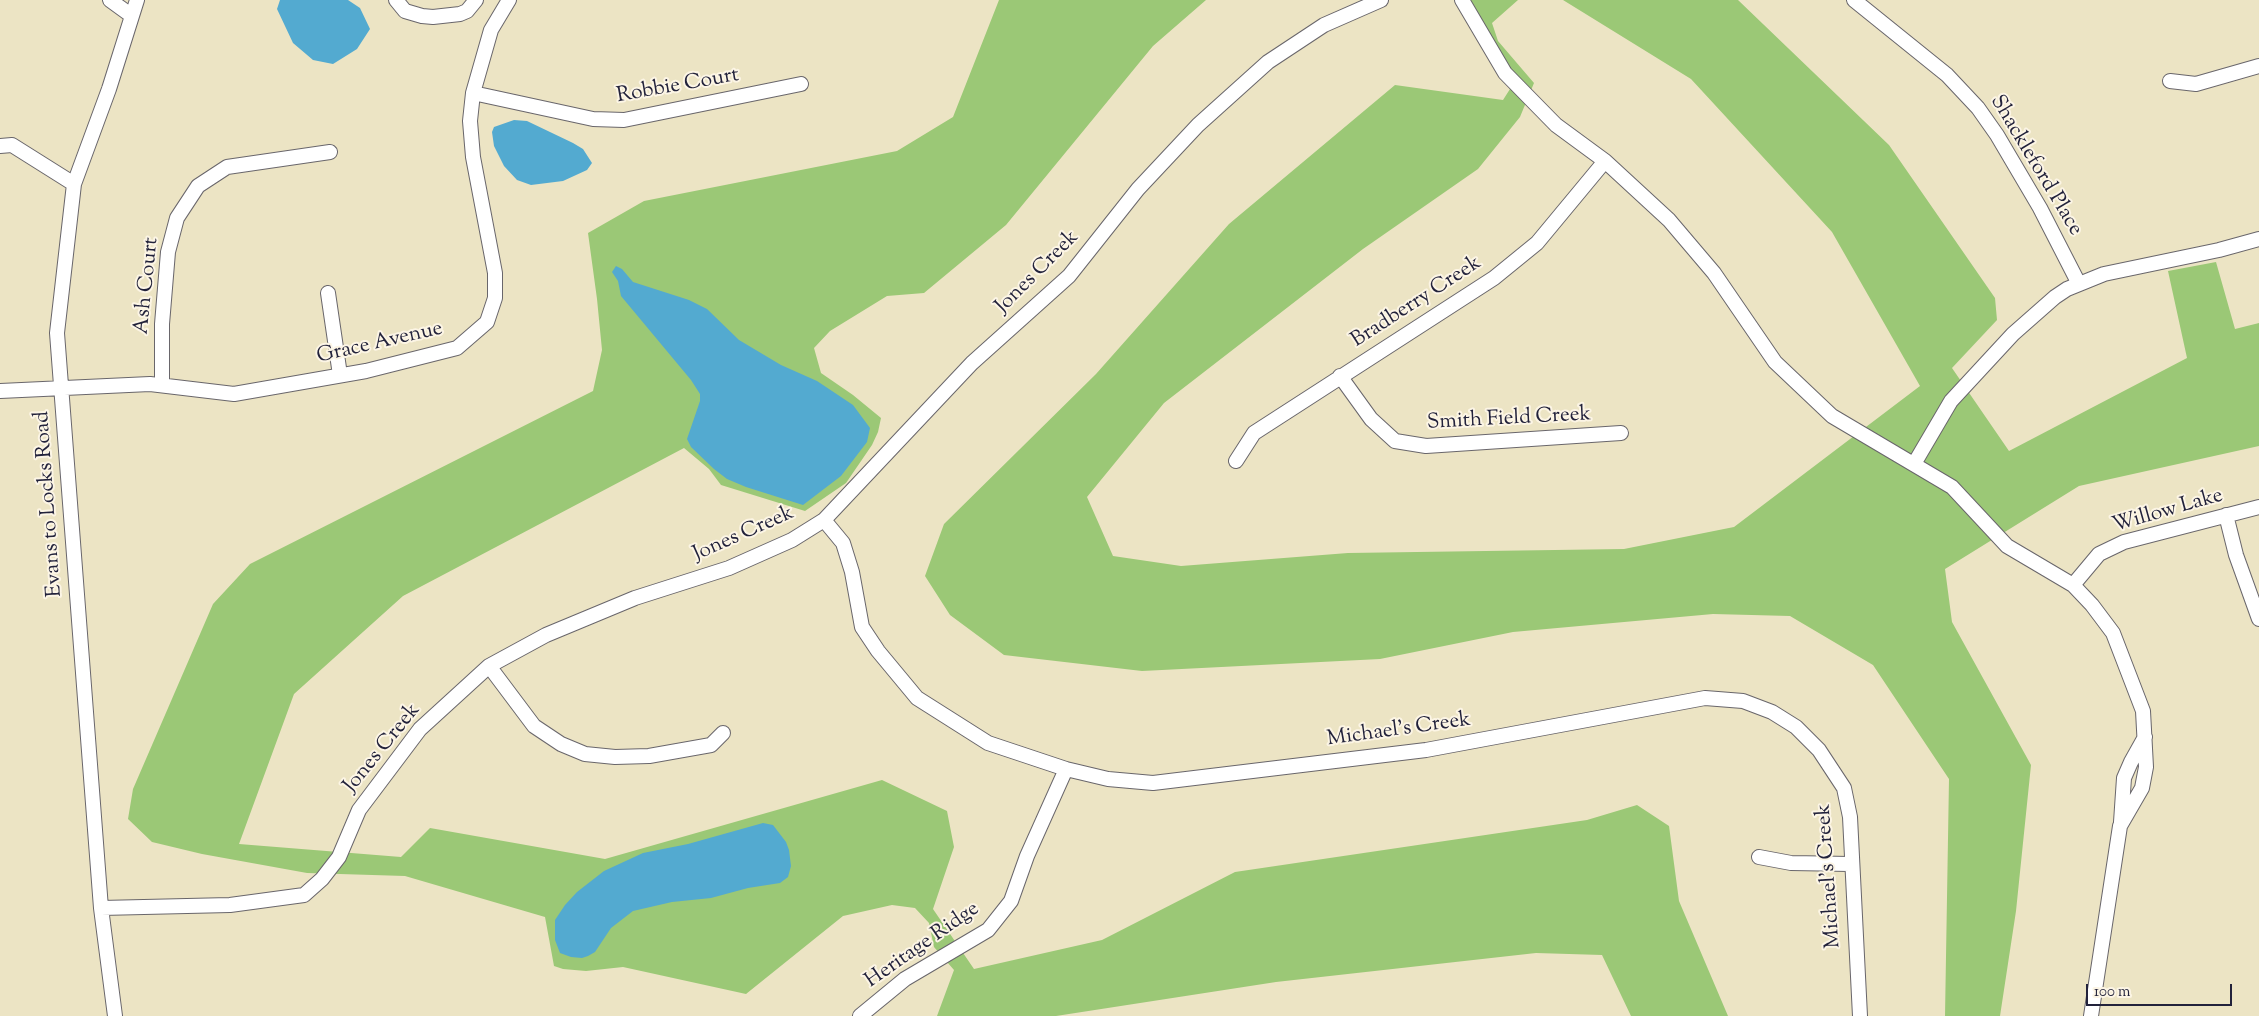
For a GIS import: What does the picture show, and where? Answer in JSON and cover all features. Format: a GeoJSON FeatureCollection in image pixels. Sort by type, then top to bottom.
{"type":"FeatureCollection","features":[{"type":"Feature","properties":{"kind":"street"},"geometry":{"type":"LineString","coordinates":[[110,0],[132,16]]}},
{"type":"Feature","properties":{"kind":"street","name":"Evans to Locks Road"},"geometry":{"type":"LineString","coordinates":[[115,1016],[102,908],[57,333],[74,184],[109,89],[137,0]]}},
{"type":"Feature","properties":{"kind":"street"},"geometry":{"type":"LineString","coordinates":[[396,0],[405,11],[428,16],[460,14],[467,11],[476,0]]}},
{"type":"Feature","properties":{"kind":"street","name":"Grace Avenue"},"geometry":{"type":"LineString","coordinates":[[0,391],[150,384],[234,394],[366,371],[457,348],[487,322],[494,298],[495,273],[473,157],[470,121],[473,93],[491,30],[509,0]]}},
{"type":"Feature","properties":{"kind":"street","name":"Jones Creek"},"geometry":{"type":"LineString","coordinates":[[102,908],[230,904],[304,895],[322,880],[338,857],[359,810],[420,729],[489,666],[546,635],[635,598],[729,568],[783,544],[824,520],[972,363],[1069,276],[1138,190],[1198,125],[1268,62],[1324,25],[1381,0]]}},
{"type":"Feature","properties":{"kind":"street"},"geometry":{"type":"LineString","coordinates":[[1462,0],[1505,73],[1556,125],[1605,162],[1669,220],[1714,273],[1775,362],[1832,416],[1952,487],[2006,546],[2073,585],[2092,605],[2113,633],[2143,711],[2146,736],[2146,768],[2142,788],[2120,826]]}},
{"type":"Feature","properties":{"kind":"street","name":"Shackleford Place"},"geometry":{"type":"LineString","coordinates":[[1854,0],[1947,74],[1978,108],[1997,135],[2040,208],[2079,284]]}},
{"type":"Feature","properties":{"kind":"street"},"geometry":{"type":"LineString","coordinates":[[2170,81],[2196,84],[2259,66]]}},
{"type":"Feature","properties":{"kind":"street","name":"Robbie Court"},"geometry":{"type":"LineString","coordinates":[[473,93],[592,119],[624,120],[801,84]]}},
{"type":"Feature","properties":{"kind":"street"},"geometry":{"type":"LineString","coordinates":[[0,146],[12,145],[74,184]]}},
{"type":"Feature","properties":{"kind":"street","name":"Ash Court"},"geometry":{"type":"LineString","coordinates":[[162,385],[162,324],[168,252],[177,218],[198,186],[227,167],[330,152]]}},
{"type":"Feature","properties":{"kind":"street","name":"Bradberry Creek"},"geometry":{"type":"LineString","coordinates":[[1236,461],[1254,433],[1494,278],[1536,243],[1605,162]]}},
{"type":"Feature","properties":{"kind":"street"},"geometry":{"type":"LineString","coordinates":[[1914,464],[1951,401],[1973,375],[2041,308],[2055,297],[2079,284],[2104,274],[2219,250],[2259,239]]}},
{"type":"Feature","properties":{"kind":"street"},"geometry":{"type":"LineString","coordinates":[[328,293],[340,375]]}},
{"type":"Feature","properties":{"kind":"street","name":"Smith Field Creek"},"geometry":{"type":"LineString","coordinates":[[1340,376],[1371,419],[1395,441],[1426,446],[1621,433]]}},
{"type":"Feature","properties":{"kind":"street","name":"Willow Lake"},"geometry":{"type":"LineString","coordinates":[[2073,585],[2099,554],[2124,542],[2259,507]]}},
{"type":"Feature","properties":{"kind":"street"},"geometry":{"type":"LineString","coordinates":[[2226,515],[2236,555],[2259,619]]}},
{"type":"Feature","properties":{"kind":"street","name":"Michael's Creek"},"geometry":{"type":"LineString","coordinates":[[824,520],[843,543],[852,572],[862,627],[878,651],[917,698],[988,743],[1066,769],[1108,779],[1153,783],[1426,750],[1705,698],[1744,701],[1772,712],[1796,727],[1819,750],[1844,788],[1850,818],[1850,864],[1860,1016]]}},
{"type":"Feature","properties":{"kind":"street"},"geometry":{"type":"LineString","coordinates":[[489,666],[534,726],[561,744],[584,754],[615,757],[649,756],[711,745],[723,733]]}},
{"type":"Feature","properties":{"kind":"street"},"geometry":{"type":"LineString","coordinates":[[2091,1016],[2120,826],[2124,778],[2146,736]]}},
{"type":"Feature","properties":{"kind":"street","name":"Heritage Ridge"},"geometry":{"type":"LineString","coordinates":[[860,1016],[904,978],[988,930],[1011,901],[1027,856],[1066,769]]}},
{"type":"Feature","properties":{"kind":"street"},"geometry":{"type":"LineString","coordinates":[[1759,857],[1791,863],[1850,864]]}},
{"type":"Feature","properties":{"kind":"green space"},"geometry":{"type":"Polygon","coordinates":[[[999,0],[1206,0],[1153,46],[1006,225],[924,293],[887,296],[830,331],[814,348],[821,373],[853,395],[881,418],[878,432],[872,445],[846,483],[805,511],[721,485],[709,469],[684,448],[403,596],[294,694],[239,844],[401,857],[430,828],[605,859],[882,780],[947,811],[954,847],[933,909],[974,969],[1102,940],[1235,872],[1587,820],[1637,805],[1669,826],[1679,901],[1728,1016],[1631,1016],[1602,955],[1536,953],[1276,982],[1056,1016],[937,1016],[954,970],[934,947],[929,923],[915,908],[892,905],[843,916],[746,994],[623,967],[586,971],[563,969],[554,966],[545,917],[405,876],[307,873],[202,854],[152,842],[128,819],[133,789],[213,604],[250,564],[593,391],[602,350],[588,233],[644,201],[897,151],[953,117],[999,0]]]}},
{"type":"Feature","properties":{"kind":"green space"},"geometry":{"type":"Polygon","coordinates":[[[1459,0],[1518,0],[1492,23],[1498,41],[1534,83],[1520,117],[1478,169],[1363,249],[1164,403],[1087,497],[1113,556],[1181,566],[1348,553],[1624,549],[1734,527],[1920,386],[1832,232],[1691,79],[1563,0],[1738,0],[1889,145],[1995,298],[1997,320],[1952,368],[2009,451],[2187,358],[2168,271],[2216,262],[2235,329],[2259,323],[2259,446],[2079,486],[1945,569],[1952,622],[2031,765],[2016,911],[2000,1016],[1945,1016],[1949,779],[1873,665],[1790,616],[1713,614],[1513,632],[1380,659],[1142,671],[1004,655],[950,615],[925,576],[944,524],[1096,374],[1229,224],[1395,85],[1503,100],[1510,89],[1459,0]]]}},
{"type":"Feature","properties":{"kind":"water"},"geometry":{"type":"Polygon","coordinates":[[[280,0],[348,0],[360,8],[370,29],[357,49],[333,64],[313,60],[293,43],[277,9],[280,0]]]}},
{"type":"Feature","properties":{"kind":"water"},"geometry":{"type":"Polygon","coordinates":[[[514,120],[527,121],[573,143],[583,149],[592,163],[587,170],[563,181],[531,185],[517,180],[504,166],[494,146],[492,132],[494,127],[514,120]]]}},
{"type":"Feature","properties":{"kind":"water"},"geometry":{"type":"Polygon","coordinates":[[[616,266],[622,269],[633,282],[689,300],[707,309],[739,340],[781,365],[817,381],[853,405],[870,428],[867,442],[841,476],[803,505],[746,487],[727,479],[714,469],[691,447],[687,439],[700,401],[700,394],[691,380],[621,296],[618,281],[612,272],[616,266]]]}},
{"type":"Feature","properties":{"kind":"water"},"geometry":{"type":"Polygon","coordinates":[[[763,823],[773,825],[786,842],[789,850],[791,866],[788,877],[780,883],[748,888],[711,898],[672,902],[633,911],[611,928],[595,952],[582,958],[560,953],[555,940],[555,920],[577,892],[604,871],[643,853],[688,844],[763,823]]]}}]}
